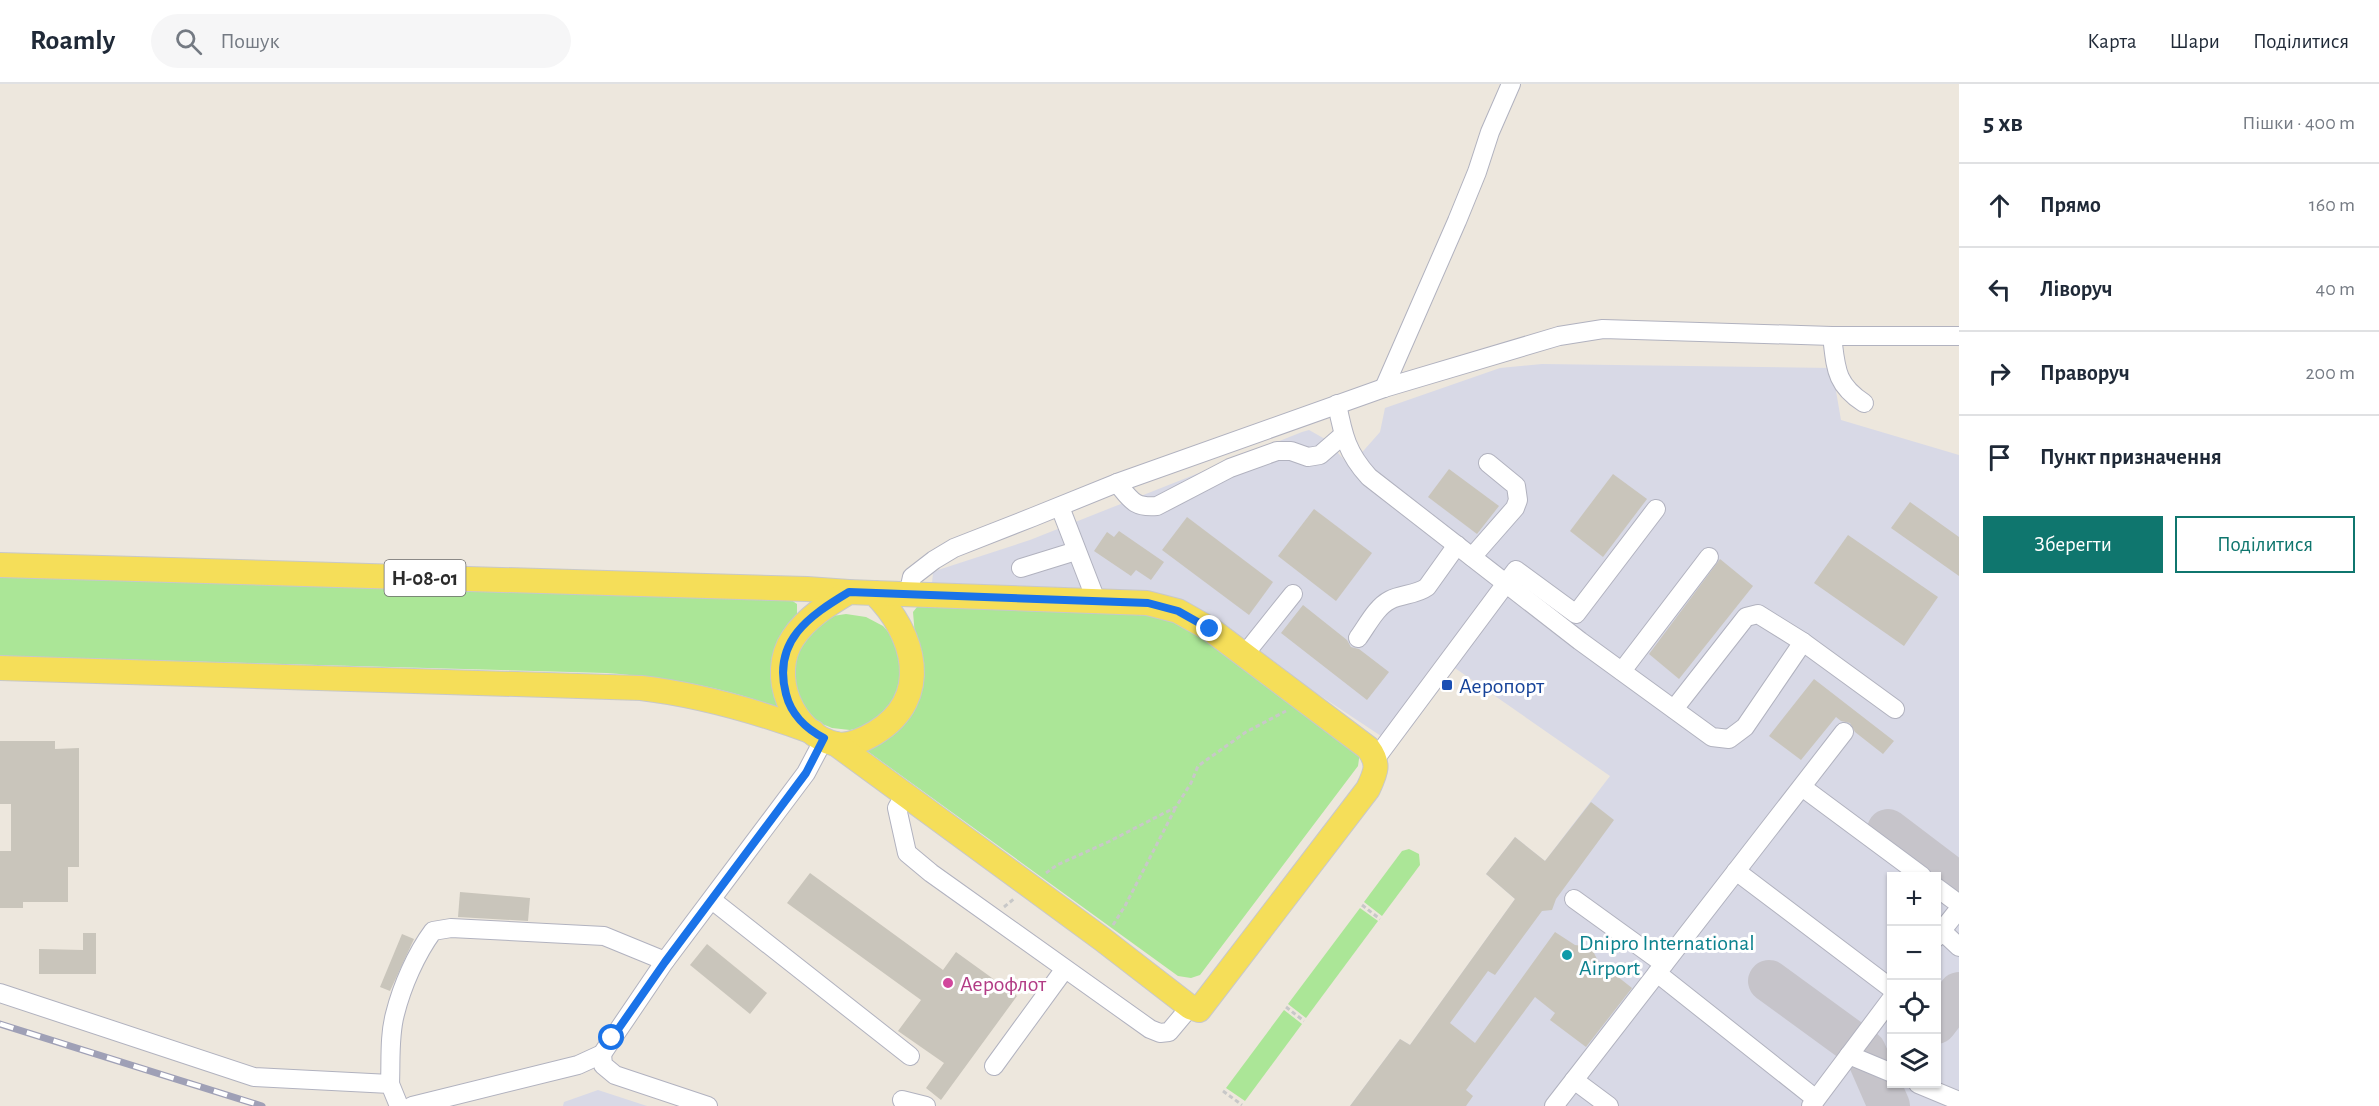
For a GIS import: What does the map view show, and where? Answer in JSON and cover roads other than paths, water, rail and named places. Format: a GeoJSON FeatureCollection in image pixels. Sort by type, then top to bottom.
{"type":"FeatureCollection","features":[{"type":"Feature","properties":{"kind":"main road","name":"Н-08-01"},"geometry":{"type":"LineString","coordinates":[[0,565],[807,589],[874,594],[1148,603],[1178,611],[1245,654],[1368,748],[1376,758]]}},
{"type":"Feature","properties":{"kind":"main road"},"geometry":{"type":"LineString","coordinates":[[849,592],[819,611],[805,624],[785,651],[782,666],[788,699],[795,716],[1029,885],[1190,1007],[1199,1010],[1368,789],[1375,774],[1376,758]]}},
{"type":"Feature","properties":{"kind":"main road"},"geometry":{"type":"LineString","coordinates":[[0,668],[641,688],[688,694],[719,701],[763,713],[824,738],[856,742],[883,728],[897,714],[906,700],[911,682],[912,664],[902,629],[892,612],[874,594]]}},
{"type":"Feature","properties":{"kind":"street"},"geometry":{"type":"LineString","coordinates":[[1384,388],[1457,221],[1490,132],[1511,84]]}},
{"type":"Feature","properties":{"kind":"street"},"geometry":{"type":"LineString","coordinates":[[908,595],[912,577],[954,548],[1117,483],[1337,404],[1540,341],[1587,331],[1659,329],[1832,336],[1959,336]]}},
{"type":"Feature","properties":{"kind":"street"},"geometry":{"type":"LineString","coordinates":[[1832,336],[1836,371],[1852,395],[1864,403]]}},
{"type":"Feature","properties":{"kind":"street"},"geometry":{"type":"LineString","coordinates":[[1337,404],[1343,435],[1353,457],[1369,477],[1712,737],[1729,739],[1745,727],[1803,642]]}},
{"type":"Feature","properties":{"kind":"street"},"geometry":{"type":"LineString","coordinates":[[1117,483],[1135,504],[1144,507],[1157,506],[1230,468],[1277,451],[1290,451],[1308,457],[1320,455],[1343,435]]}},
{"type":"Feature","properties":{"kind":"street"},"geometry":{"type":"LineString","coordinates":[[1472,557],[1515,508],[1518,500],[1516,486],[1488,463]]}},
{"type":"Feature","properties":{"kind":"street"},"geometry":{"type":"LineString","coordinates":[[1060,507],[1096,600]]}},
{"type":"Feature","properties":{"kind":"street"},"geometry":{"type":"LineString","coordinates":[[1376,758],[1516,570],[1576,614],[1656,509]]}},
{"type":"Feature","properties":{"kind":"street"},"geometry":{"type":"LineString","coordinates":[[1358,638],[1389,600],[1421,592],[1427,587],[1457,545]]}},
{"type":"Feature","properties":{"kind":"street"},"geometry":{"type":"LineString","coordinates":[[1021,567],[1076,551]]}},
{"type":"Feature","properties":{"kind":"street"},"geometry":{"type":"LineString","coordinates":[[1622,671],[1709,557]]}},
{"type":"Feature","properties":{"kind":"street"},"geometry":{"type":"LineString","coordinates":[[1245,654],[1293,594]]}},
{"type":"Feature","properties":{"kind":"street"},"geometry":{"type":"LineString","coordinates":[[1674,709],[1746,617],[1758,614],[1803,642],[1895,709]]}},
{"type":"Feature","properties":{"kind":"street"},"geometry":{"type":"LineString","coordinates":[[1554,1106],[1845,732]]}},
{"type":"Feature","properties":{"kind":"street"},"geometry":{"type":"LineString","coordinates":[[412,1106],[578,1065],[602,1054],[665,962],[806,773],[824,738]]}},
{"type":"Feature","properties":{"kind":"street"},"geometry":{"type":"LineString","coordinates":[[1802,787],[1917,872]]}},
{"type":"Feature","properties":{"kind":"street"},"geometry":{"type":"LineString","coordinates":[[905,794],[897,808],[907,853],[930,873],[1150,1029],[1160,1033],[1169,1032],[1190,1007]]}},
{"type":"Feature","properties":{"kind":"street"},"geometry":{"type":"LineString","coordinates":[[1736,871],[1887,985]]}},
{"type":"Feature","properties":{"kind":"street"},"geometry":{"type":"LineString","coordinates":[[1941,891],[1959,904]]}},
{"type":"Feature","properties":{"kind":"street"},"geometry":{"type":"LineString","coordinates":[[1574,899],[1660,968],[1813,1102],[1887,1005]]}},
{"type":"Feature","properties":{"kind":"street"},"geometry":{"type":"LineString","coordinates":[[712,900],[910,1056]]}},
{"type":"Feature","properties":{"kind":"street"},"geometry":{"type":"LineString","coordinates":[[1941,932],[1959,909]]}},
{"type":"Feature","properties":{"kind":"street"},"geometry":{"type":"LineString","coordinates":[[399,1106],[390,1084],[395,1014],[410,973],[424,943],[433,931],[451,928],[604,936],[665,962]]}},
{"type":"Feature","properties":{"kind":"street"},"geometry":{"type":"LineString","coordinates":[[1941,935],[1959,947]]}},
{"type":"Feature","properties":{"kind":"street"},"geometry":{"type":"LineString","coordinates":[[994,1066],[1064,970]]}},
{"type":"Feature","properties":{"kind":"street"},"geometry":{"type":"LineString","coordinates":[[0,993],[254,1077],[390,1084]]}},
{"type":"Feature","properties":{"kind":"street"},"geometry":{"type":"LineString","coordinates":[[602,1054],[603,1065],[615,1075],[708,1106]]}},
{"type":"Feature","properties":{"kind":"street"},"geometry":{"type":"LineString","coordinates":[[1849,1055],[1887,1070]]}},
{"type":"Feature","properties":{"kind":"street"},"geometry":{"type":"LineString","coordinates":[[1574,1080],[1609,1106]]}},
{"type":"Feature","properties":{"kind":"street"},"geometry":{"type":"LineString","coordinates":[[1929,1088],[1959,1101]]}},
{"type":"Feature","properties":{"kind":"street"},"geometry":{"type":"LineString","coordinates":[[902,1100],[926,1106]]}},
{"type":"Feature","properties":{"kind":"railway"},"geometry":{"type":"LineString","coordinates":[[0,1024],[262,1106]]}},
{"type":"Feature","properties":{"kind":"place","name":"Аеропорт"},"geometry":{"type":"Point","coordinates":[1447,685]}},
{"type":"Feature","properties":{"kind":"place","name":"Dnipro International Airport"},"geometry":{"type":"Point","coordinates":[1567,955]}},
{"type":"Feature","properties":{"kind":"place","name":"Аерофлот"},"geometry":{"type":"Point","coordinates":[948,983]}}]}
